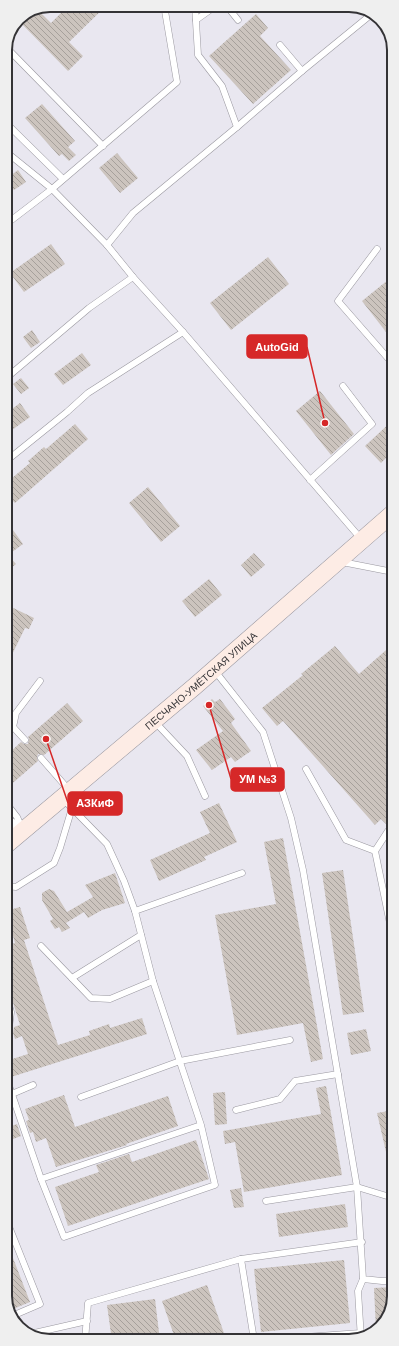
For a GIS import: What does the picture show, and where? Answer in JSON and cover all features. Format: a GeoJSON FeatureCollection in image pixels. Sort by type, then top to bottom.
{"type":"FeatureCollection","features":[{"type":"Feature","properties":{"kind":"main road","name":"ПЕСЧАНО-УМЁТСКАЯ УЛИЦА"},"geometry":{"type":"LineString","coordinates":[[12,840],[22,831],[68,799],[154,721],[387,518]]}},
{"type":"Feature","properties":{"kind":"street"},"geometry":{"type":"LineString","coordinates":[[12,825],[22,831]]}},
{"type":"Feature","properties":{"kind":"lane"},"geometry":{"type":"LineString","coordinates":[[12,220],[52,189],[177,82],[165,12]]}},
{"type":"Feature","properties":{"kind":"lane"},"geometry":{"type":"LineString","coordinates":[[195,12],[198,55],[222,86],[237,127]]}},
{"type":"Feature","properties":{"kind":"lane"},"geometry":{"type":"LineString","coordinates":[[196,20],[207,12]]}},
{"type":"Feature","properties":{"kind":"lane"},"geometry":{"type":"LineString","coordinates":[[232,12],[238,20]]}},
{"type":"Feature","properties":{"kind":"lane"},"geometry":{"type":"LineString","coordinates":[[107,245],[133,213],[368,17]]}},
{"type":"Feature","properties":{"kind":"lane"},"geometry":{"type":"LineString","coordinates":[[280,46],[302,71]]}},
{"type":"Feature","properties":{"kind":"lane"},"geometry":{"type":"LineString","coordinates":[[12,53],[102,146]]}},
{"type":"Feature","properties":{"kind":"lane"},"geometry":{"type":"LineString","coordinates":[[12,129],[63,179]]}},
{"type":"Feature","properties":{"kind":"lane"},"geometry":{"type":"LineString","coordinates":[[12,157],[52,189],[107,245],[362,540]]}},
{"type":"Feature","properties":{"kind":"lane"},"geometry":{"type":"LineString","coordinates":[[377,249],[338,301],[387,357]]}},
{"type":"Feature","properties":{"kind":"lane"},"geometry":{"type":"LineString","coordinates":[[12,373],[89,308],[133,276]]}},
{"type":"Feature","properties":{"kind":"lane"},"geometry":{"type":"LineString","coordinates":[[12,456],[88,393],[182,332]]}},
{"type":"Feature","properties":{"kind":"lane"},"geometry":{"type":"LineString","coordinates":[[310,480],[372,424],[343,386]]}},
{"type":"Feature","properties":{"kind":"lane"},"geometry":{"type":"LineString","coordinates":[[338,561],[387,571]]}},
{"type":"Feature","properties":{"kind":"lane"},"geometry":{"type":"LineString","coordinates":[[213,670],[263,732],[291,818],[303,870],[357,1187],[362,1242],[363,1279],[358,1291],[361,1332]]}},
{"type":"Feature","properties":{"kind":"lane"},"geometry":{"type":"LineString","coordinates":[[24,740],[13,727],[16,713],[40,681]]}},
{"type":"Feature","properties":{"kind":"lane"},"geometry":{"type":"LineString","coordinates":[[154,721],[187,756],[205,796]]}},
{"type":"Feature","properties":{"kind":"lane"},"geometry":{"type":"LineString","coordinates":[[33,1085],[12,1094],[41,1179],[64,1237],[215,1185],[201,1125],[153,981],[135,911],[124,881],[107,844],[68,799],[41,758]]}},
{"type":"Feature","properties":{"kind":"lane"},"geometry":{"type":"LineString","coordinates":[[306,769],[346,840],[375,851]]}},
{"type":"Feature","properties":{"kind":"lane"},"geometry":{"type":"LineString","coordinates":[[12,887],[16,887],[54,863],[60,848],[68,799]]}},
{"type":"Feature","properties":{"kind":"lane"},"geometry":{"type":"LineString","coordinates":[[12,811],[17,817],[22,831]]}},
{"type":"Feature","properties":{"kind":"lane"},"geometry":{"type":"LineString","coordinates":[[387,833],[375,851],[387,909]]}},
{"type":"Feature","properties":{"kind":"lane"},"geometry":{"type":"LineString","coordinates":[[135,911],[242,873]]}},
{"type":"Feature","properties":{"kind":"lane"},"geometry":{"type":"LineString","coordinates":[[72,978],[141,935]]}},
{"type":"Feature","properties":{"kind":"lane"},"geometry":{"type":"LineString","coordinates":[[41,946],[91,998],[110,999],[153,981]]}},
{"type":"Feature","properties":{"kind":"lane"},"geometry":{"type":"LineString","coordinates":[[81,1097],[180,1062],[290,1040]]}},
{"type":"Feature","properties":{"kind":"lane"},"geometry":{"type":"LineString","coordinates":[[236,1110],[280,1099],[295,1081],[338,1074]]}},
{"type":"Feature","properties":{"kind":"lane"},"geometry":{"type":"LineString","coordinates":[[41,1179],[201,1125]]}},
{"type":"Feature","properties":{"kind":"lane"},"geometry":{"type":"LineString","coordinates":[[266,1201],[357,1187],[387,1196]]}},
{"type":"Feature","properties":{"kind":"lane"},"geometry":{"type":"LineString","coordinates":[[12,1234],[40,1304],[17,1314]]}},
{"type":"Feature","properties":{"kind":"lane"},"geometry":{"type":"LineString","coordinates":[[86,1334],[88,1303],[241,1259],[362,1242]]}},
{"type":"Feature","properties":{"kind":"lane"},"geometry":{"type":"LineString","coordinates":[[241,1259],[253,1334]]}},
{"type":"Feature","properties":{"kind":"lane"},"geometry":{"type":"LineString","coordinates":[[363,1279],[382,1282],[387,1281]]}},
{"type":"Feature","properties":{"kind":"lane"},"geometry":{"type":"LineString","coordinates":[[38,1332],[87,1321]]}},
{"type":"Feature","properties":{"kind":"building"},"geometry":{"type":"Polygon","coordinates":[[[62,12],[100,12],[69,42],[83,56],[68,71],[22,24],[29,18],[41,13],[51,23],[62,12]]]}},
{"type":"Feature","properties":{"kind":"building"},"geometry":{"type":"Polygon","coordinates":[[[256,14],[268,28],[260,36],[291,70],[253,104],[209,56],[256,14]]]}},
{"type":"Feature","properties":{"kind":"building"},"geometry":{"type":"Polygon","coordinates":[[[42,104],[75,141],[68,147],[76,155],[69,161],[62,154],[59,156],[25,118],[42,104]]]}},
{"type":"Feature","properties":{"kind":"building"},"geometry":{"type":"Polygon","coordinates":[[[117,153],[138,178],[120,193],[99,168],[117,153]]]}},
{"type":"Feature","properties":{"kind":"building"},"geometry":{"type":"Polygon","coordinates":[[[18,170],[26,182],[14,190],[12,187],[12,174],[18,170]]]}},
{"type":"Feature","properties":{"kind":"building"},"geometry":{"type":"Polygon","coordinates":[[[51,244],[65,264],[24,292],[12,276],[12,272],[51,244]]]}},
{"type":"Feature","properties":{"kind":"building"},"geometry":{"type":"Polygon","coordinates":[[[268,257],[289,284],[231,330],[210,303],[268,257]]]}},
{"type":"Feature","properties":{"kind":"building"},"geometry":{"type":"Polygon","coordinates":[[[387,281],[387,333],[362,301],[387,281]]]}},
{"type":"Feature","properties":{"kind":"building"},"geometry":{"type":"Polygon","coordinates":[[[32,330],[40,342],[31,348],[23,337],[32,330]]]}},
{"type":"Feature","properties":{"kind":"building"},"geometry":{"type":"Polygon","coordinates":[[[82,353],[91,365],[63,385],[54,374],[82,353]]]}},
{"type":"Feature","properties":{"kind":"building"},"geometry":{"type":"Polygon","coordinates":[[[21,378],[29,388],[21,394],[13,384],[21,378]]]}},
{"type":"Feature","properties":{"kind":"building"},"geometry":{"type":"Polygon","coordinates":[[[320,391],[354,434],[331,455],[296,411],[320,391]]]}},
{"type":"Feature","properties":{"kind":"building"},"geometry":{"type":"Polygon","coordinates":[[[20,403],[30,417],[12,430],[12,409],[20,403]]]}},
{"type":"Feature","properties":{"kind":"building"},"geometry":{"type":"Polygon","coordinates":[[[75,424],[88,439],[15,503],[12,500],[12,478],[30,463],[28,461],[44,447],[46,449],[75,424]]]}},
{"type":"Feature","properties":{"kind":"building"},"geometry":{"type":"Polygon","coordinates":[[[387,426],[387,457],[381,463],[365,446],[387,426]]]}},
{"type":"Feature","properties":{"kind":"building"},"geometry":{"type":"Polygon","coordinates":[[[148,487],[180,526],[161,542],[129,503],[148,487]]]}},
{"type":"Feature","properties":{"kind":"building"},"geometry":{"type":"Polygon","coordinates":[[[13,530],[23,544],[12,552],[13,530]]]}},
{"type":"Feature","properties":{"kind":"building"},"geometry":{"type":"Polygon","coordinates":[[[254,553],[265,565],[251,577],[241,565],[254,553]]]}},
{"type":"Feature","properties":{"kind":"building"},"geometry":{"type":"Polygon","coordinates":[[[12,560],[16,564],[12,567],[12,560]]]}},
{"type":"Feature","properties":{"kind":"building"},"geometry":{"type":"Polygon","coordinates":[[[209,579],[222,595],[195,617],[182,601],[209,579]]]}},
{"type":"Feature","properties":{"kind":"building"},"geometry":{"type":"Polygon","coordinates":[[[12,607],[34,618],[29,629],[25,628],[12,655],[12,607]]]}},
{"type":"Feature","properties":{"kind":"building"},"geometry":{"type":"Polygon","coordinates":[[[335,646],[359,674],[387,649],[387,825],[381,819],[375,825],[283,721],[277,726],[262,708],[303,675],[301,674],[335,646]]]}},
{"type":"Feature","properties":{"kind":"building"},"geometry":{"type":"Polygon","coordinates":[[[212,699],[215,702],[220,699],[235,719],[231,723],[251,751],[235,762],[231,757],[212,770],[196,750],[223,731],[203,706],[212,699]]]}},
{"type":"Feature","properties":{"kind":"building"},"geometry":{"type":"Polygon","coordinates":[[[67,703],[83,721],[44,755],[38,754],[38,761],[12,784],[12,750],[21,742],[28,744],[28,737],[67,703]]]}},
{"type":"Feature","properties":{"kind":"building"},"geometry":{"type":"Polygon","coordinates":[[[219,803],[237,842],[204,857],[206,860],[159,881],[150,860],[210,833],[200,812],[219,803]]]}},
{"type":"Feature","properties":{"kind":"building"},"geometry":{"type":"Polygon","coordinates":[[[283,838],[323,1059],[311,1062],[303,1023],[237,1035],[215,915],[276,904],[264,842],[283,838]]]}},
{"type":"Feature","properties":{"kind":"building"},"geometry":{"type":"Polygon","coordinates":[[[343,870],[364,1012],[343,1015],[322,873],[343,870]]]}},
{"type":"Feature","properties":{"kind":"building"},"geometry":{"type":"Polygon","coordinates":[[[115,873],[125,903],[102,910],[88,918],[84,912],[66,923],[70,928],[62,932],[59,927],[55,929],[50,921],[53,919],[42,900],[42,893],[49,889],[54,891],[67,912],[93,897],[85,885],[115,873]]]}},
{"type":"Feature","properties":{"kind":"building"},"geometry":{"type":"Polygon","coordinates":[[[20,907],[30,938],[24,940],[58,1045],[90,1035],[89,1031],[109,1024],[110,1028],[142,1018],[147,1034],[12,1077],[12,1059],[28,1054],[22,1036],[15,1039],[13,1033],[14,1027],[20,1025],[12,999],[12,944],[15,943],[12,932],[12,909],[20,907]]]}},
{"type":"Feature","properties":{"kind":"building"},"geometry":{"type":"Polygon","coordinates":[[[366,1029],[371,1051],[351,1055],[347,1033],[366,1029]]]}},
{"type":"Feature","properties":{"kind":"building"},"geometry":{"type":"Polygon","coordinates":[[[326,1086],[342,1175],[244,1192],[235,1142],[225,1144],[223,1131],[321,1114],[316,1088],[326,1086]]]}},
{"type":"Feature","properties":{"kind":"building"},"geometry":{"type":"Polygon","coordinates":[[[225,1092],[227,1124],[215,1125],[213,1093],[225,1092]]]}},
{"type":"Feature","properties":{"kind":"building"},"geometry":{"type":"Polygon","coordinates":[[[64,1095],[75,1127],[168,1096],[178,1126],[126,1144],[127,1145],[56,1167],[46,1138],[36,1142],[33,1132],[30,1133],[26,1121],[29,1120],[25,1109],[64,1095]]]}},
{"type":"Feature","properties":{"kind":"building"},"geometry":{"type":"Polygon","coordinates":[[[387,1111],[387,1156],[377,1113],[387,1111]]]}},
{"type":"Feature","properties":{"kind":"building"},"geometry":{"type":"Polygon","coordinates":[[[17,1124],[21,1136],[13,1139],[12,1126],[17,1124]]]}},
{"type":"Feature","properties":{"kind":"building"},"geometry":{"type":"Polygon","coordinates":[[[196,1140],[209,1179],[68,1226],[55,1187],[99,1172],[96,1165],[129,1154],[132,1162],[196,1140]]]}},
{"type":"Feature","properties":{"kind":"building"},"geometry":{"type":"Polygon","coordinates":[[[241,1188],[244,1207],[234,1208],[230,1190],[241,1188]]]}},
{"type":"Feature","properties":{"kind":"building"},"geometry":{"type":"Polygon","coordinates":[[[345,1204],[348,1227],[279,1237],[276,1214],[345,1204]]]}},
{"type":"Feature","properties":{"kind":"building"},"geometry":{"type":"Polygon","coordinates":[[[12,1256],[30,1302],[14,1309],[13,1306],[12,1256]]]}},
{"type":"Feature","properties":{"kind":"building"},"geometry":{"type":"Polygon","coordinates":[[[344,1260],[350,1323],[261,1332],[254,1269],[344,1260]]]}},
{"type":"Feature","properties":{"kind":"building"},"geometry":{"type":"Polygon","coordinates":[[[207,1285],[224,1334],[174,1334],[162,1301],[207,1285]]]}},
{"type":"Feature","properties":{"kind":"building"},"geometry":{"type":"Polygon","coordinates":[[[387,1287],[385,1309],[376,1323],[374,1288],[387,1287]]]}},
{"type":"Feature","properties":{"kind":"building"},"geometry":{"type":"Polygon","coordinates":[[[155,1299],[159,1334],[111,1334],[107,1305],[155,1299]]]}},
{"type":"Feature","properties":{"kind":"place","name":"AutoGid"},"geometry":{"type":"Point","coordinates":[325,423]}},
{"type":"Feature","properties":{"kind":"place","name":"УМ №3"},"geometry":{"type":"Point","coordinates":[209,705]}},
{"type":"Feature","properties":{"kind":"place","name":"АЗКиФ"},"geometry":{"type":"Point","coordinates":[46,739]}}]}
